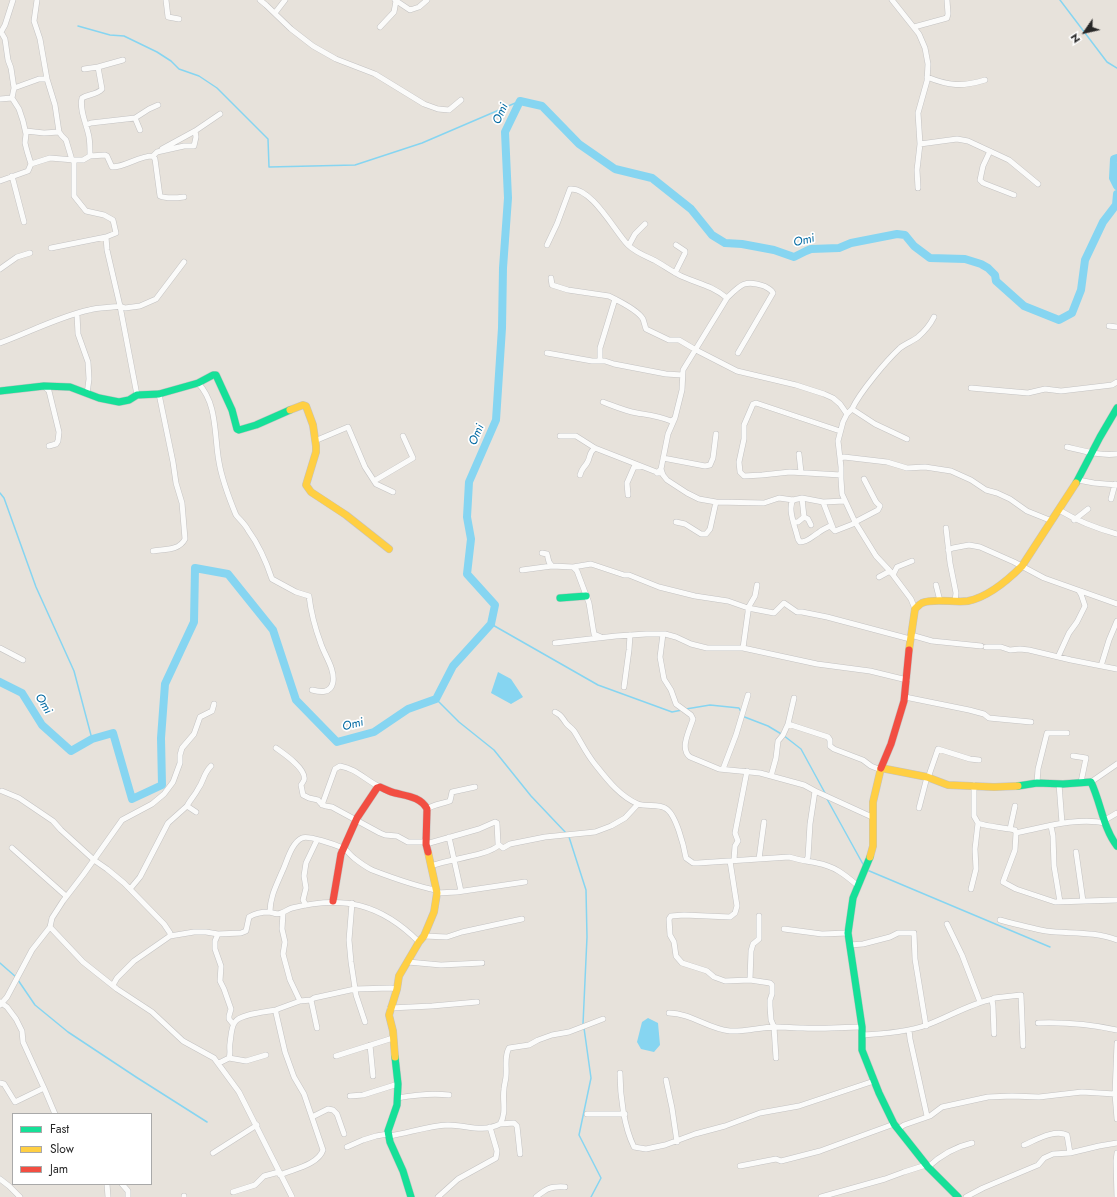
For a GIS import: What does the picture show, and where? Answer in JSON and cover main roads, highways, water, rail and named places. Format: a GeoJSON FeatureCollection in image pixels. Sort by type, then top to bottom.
{"type":"FeatureCollection","features":[{"type":"Feature","properties":{"kind":"water"},"geometry":{"type":"Polygon","coordinates":[[[498,672],[511,679],[523,697],[511,704],[491,693],[498,672]]]}},
{"type":"Feature","properties":{"kind":"water"},"geometry":{"type":"Polygon","coordinates":[[[648,1018],[658,1023],[660,1045],[654,1052],[641,1049],[637,1042],[642,1022],[648,1018]]]}},
{"type":"Feature","properties":{"kind":"waterway"},"geometry":{"type":"LineString","coordinates":[[1060,0],[1107,62],[1117,68]]}},
{"type":"Feature","properties":{"kind":"waterway"},"geometry":{"type":"LineString","coordinates":[[78,26],[110,35],[124,36],[157,52],[171,61],[179,69],[199,76],[217,88],[268,139],[269,167],[355,165],[422,143],[520,101]]}},
{"type":"Feature","properties":{"kind":"waterway","name":"Omi"},"geometry":{"type":"LineString","coordinates":[[0,682],[22,693],[42,725],[71,751],[92,739],[113,733],[132,799],[162,785],[161,738],[165,684],[194,622],[195,568],[228,574],[273,630],[296,700],[337,742],[374,732],[408,709],[436,699],[453,666],[491,624],[495,605],[467,574],[471,539],[467,517],[469,482],[496,420],[502,328],[503,268],[508,198],[505,132],[520,101],[542,106],[579,144],[615,169],[652,178],[691,209],[712,235],[725,243],[742,244],[774,250],[794,257],[811,249],[839,248],[851,243],[897,234],[905,235],[914,246],[930,258],[965,259],[981,264],[988,268],[995,275],[996,281],[1024,306],[1059,320],[1072,313],[1081,290],[1085,260],[1103,222],[1116,205],[1117,194]]}},
{"type":"Feature","properties":{"kind":"waterway","name":"Omi"},"geometry":{"type":"LineString","coordinates":[[1117,158],[1114,159],[1113,178],[1117,186]]}},
{"type":"Feature","properties":{"kind":"waterway"},"geometry":{"type":"LineString","coordinates":[[0,493],[4,498],[36,587],[74,671],[92,739]]}},
{"type":"Feature","properties":{"kind":"waterway"},"geometry":{"type":"LineString","coordinates":[[491,624],[598,685],[672,712],[682,710]]}},
{"type":"Feature","properties":{"kind":"waterway"},"geometry":{"type":"LineString","coordinates":[[436,699],[459,722],[494,750],[531,796],[567,834]]}},
{"type":"Feature","properties":{"kind":"waterway"},"geometry":{"type":"LineString","coordinates":[[686,709],[710,705],[739,708],[741,712]]}},
{"type":"Feature","properties":{"kind":"waterway"},"geometry":{"type":"LineString","coordinates":[[742,716],[768,726],[801,749],[825,793]]}},
{"type":"Feature","properties":{"kind":"waterway"},"geometry":{"type":"LineString","coordinates":[[827,799],[864,866]]}},
{"type":"Feature","properties":{"kind":"waterway"},"geometry":{"type":"LineString","coordinates":[[569,837],[586,890],[587,937],[583,1024]]}},
{"type":"Feature","properties":{"kind":"waterway"},"geometry":{"type":"LineString","coordinates":[[867,870],[1050,947]]}},
{"type":"Feature","properties":{"kind":"waterway"},"geometry":{"type":"LineString","coordinates":[[0,963],[16,977]]}},
{"type":"Feature","properties":{"kind":"waterway"},"geometry":{"type":"LineString","coordinates":[[18,980],[35,1005],[68,1032],[207,1122]]}},
{"type":"Feature","properties":{"kind":"waterway"},"geometry":{"type":"LineString","coordinates":[[584,1028],[591,1078],[579,1135],[601,1178],[591,1197]]}}]}
